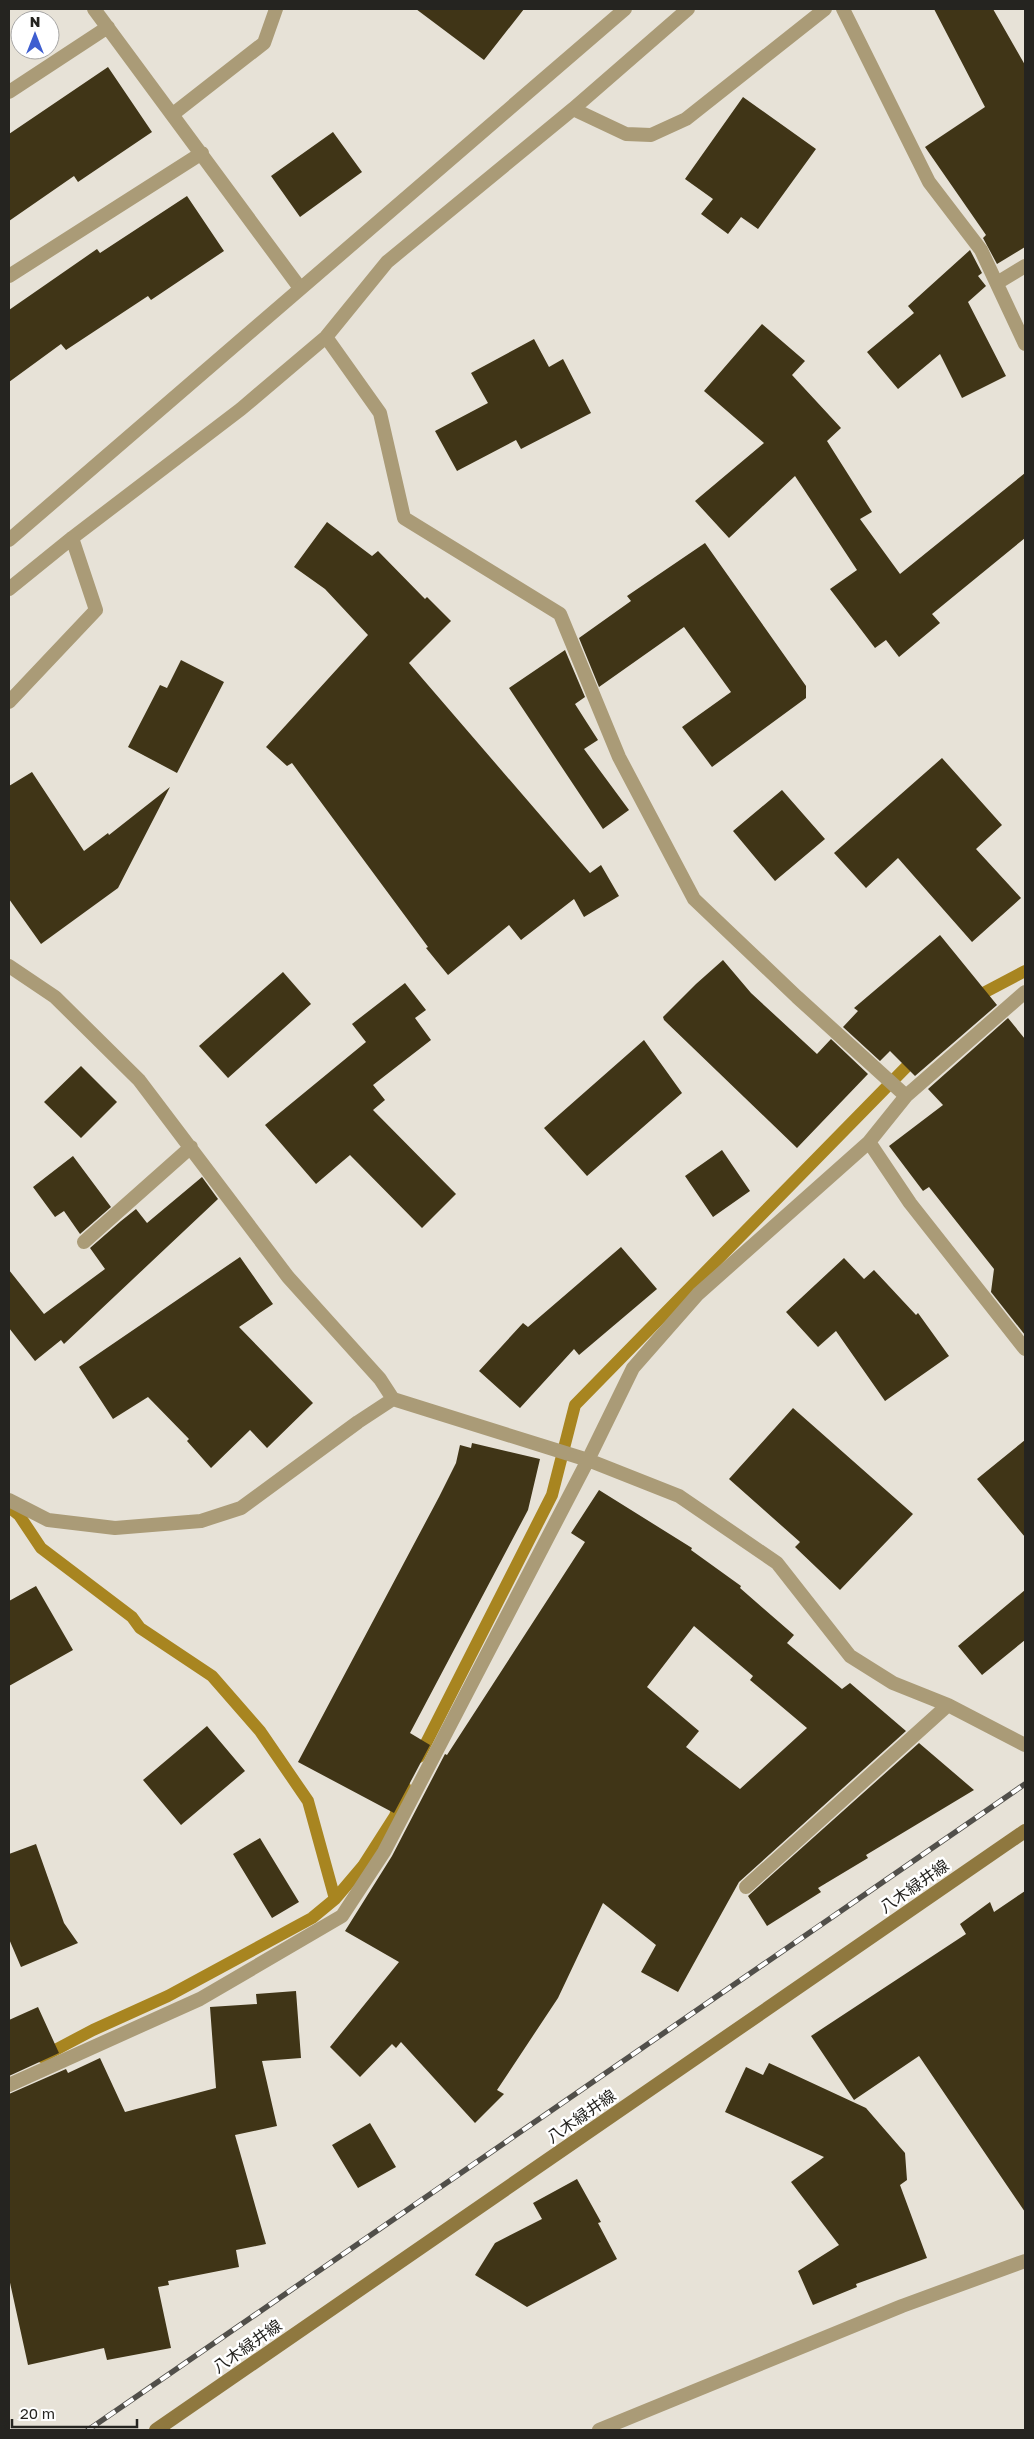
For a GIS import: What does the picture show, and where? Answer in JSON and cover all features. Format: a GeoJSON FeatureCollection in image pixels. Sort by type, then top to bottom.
{"type":"FeatureCollection","features":[{"type":"Feature","properties":{"kind":"main road","name":"八木緑井線"},"geometry":{"type":"LineString","coordinates":[[156,2430],[1025,1831]]}},
{"type":"Feature","properties":{"kind":"street"},"geometry":{"type":"LineString","coordinates":[[94,9],[300,288]]}},
{"type":"Feature","properties":{"kind":"street"},"geometry":{"type":"LineString","coordinates":[[173,114],[264,42],[276,9]]}},
{"type":"Feature","properties":{"kind":"street"},"geometry":{"type":"LineString","coordinates":[[9,540],[625,9]]}},
{"type":"Feature","properties":{"kind":"street"},"geometry":{"type":"LineString","coordinates":[[9,589],[72,538],[242,409],[326,337],[387,262],[573,109],[688,9]]}},
{"type":"Feature","properties":{"kind":"street"},"geometry":{"type":"LineString","coordinates":[[573,109],[626,134],[651,135],[686,119],[825,9]]}},
{"type":"Feature","properties":{"kind":"street"},"geometry":{"type":"LineString","coordinates":[[843,9],[929,182],[981,250],[1025,344]]}},
{"type":"Feature","properties":{"kind":"street"},"geometry":{"type":"LineString","coordinates":[[9,92],[108,27]]}},
{"type":"Feature","properties":{"kind":"street"},"geometry":{"type":"LineString","coordinates":[[9,276],[202,153]]}},
{"type":"Feature","properties":{"kind":"street"},"geometry":{"type":"LineString","coordinates":[[997,284],[1025,266]]}},
{"type":"Feature","properties":{"kind":"street"},"geometry":{"type":"LineString","coordinates":[[326,337],[380,413],[404,518],[560,614],[619,757],[694,899],[797,997],[906,1096]]}},
{"type":"Feature","properties":{"kind":"street"},"geometry":{"type":"LineString","coordinates":[[9,702],[96,610],[72,538]]}},
{"type":"Feature","properties":{"kind":"street"},"geometry":{"type":"LineString","coordinates":[[9,966],[55,997],[138,1080],[191,1147],[288,1277],[380,1379],[393,1399],[588,1460],[679,1496],[777,1563],[850,1656],[893,1683],[948,1705],[1025,1745]]}},
{"type":"Feature","properties":{"kind":"street"},"geometry":{"type":"LineString","coordinates":[[9,2085],[200,1999],[342,1916],[384,1852],[588,1460],[633,1368],[698,1294],[869,1142],[906,1096],[1025,992]]}},
{"type":"Feature","properties":{"kind":"street"},"geometry":{"type":"LineString","coordinates":[[869,1142],[910,1203],[1025,1349]]}},
{"type":"Feature","properties":{"kind":"street"},"geometry":{"type":"LineString","coordinates":[[84,1242],[191,1147]]}},
{"type":"Feature","properties":{"kind":"street"},"geometry":{"type":"LineString","coordinates":[[9,1500],[48,1520],[114,1528],[202,1521],[242,1508],[358,1422],[393,1399]]}},
{"type":"Feature","properties":{"kind":"street"},"geometry":{"type":"LineString","coordinates":[[746,1887],[948,1705]]}},
{"type":"Feature","properties":{"kind":"street"},"geometry":{"type":"LineString","coordinates":[[599,2430],[902,2306],[1025,2261]]}},
{"type":"Feature","properties":{"kind":"building"},"geometry":{"type":"Polygon","coordinates":[[[416,9],[524,9],[484,60],[416,9]]]}},
{"type":"Feature","properties":{"kind":"building"},"geometry":{"type":"Polygon","coordinates":[[[934,9],[993,9],[1025,65],[1025,247],[997,264],[983,238],[986,235],[925,147],[985,107],[934,9]]]}},
{"type":"Feature","properties":{"kind":"building"},"geometry":{"type":"Polygon","coordinates":[[[108,67],[152,132],[78,182],[74,176],[9,221],[9,134],[108,67]]]}},
{"type":"Feature","properties":{"kind":"building"},"geometry":{"type":"Polygon","coordinates":[[[743,97],[816,149],[758,229],[741,217],[728,234],[701,214],[713,199],[685,179],[743,97]]]}},
{"type":"Feature","properties":{"kind":"building"},"geometry":{"type":"Polygon","coordinates":[[[333,132],[362,172],[300,217],[271,176],[333,132]]]}},
{"type":"Feature","properties":{"kind":"building"},"geometry":{"type":"Polygon","coordinates":[[[187,196],[224,251],[151,300],[148,296],[66,350],[61,344],[9,382],[9,310],[97,249],[100,253],[187,196]]]}},
{"type":"Feature","properties":{"kind":"building"},"geometry":{"type":"Polygon","coordinates":[[[970,250],[982,273],[978,276],[986,286],[968,302],[1006,376],[962,398],[940,354],[898,389],[867,352],[914,313],[908,306],[970,250]]]}},
{"type":"Feature","properties":{"kind":"building"},"geometry":{"type":"Polygon","coordinates":[[[762,324],[805,361],[792,375],[841,428],[827,441],[872,512],[860,519],[900,574],[1025,473],[1025,538],[932,614],[940,623],[899,657],[886,640],[875,648],[830,589],[857,570],[795,476],[729,538],[695,501],[764,443],[704,391],[762,324]]]}},
{"type":"Feature","properties":{"kind":"building"},"geometry":{"type":"Polygon","coordinates":[[[534,339],[549,367],[563,359],[591,413],[521,449],[516,440],[457,471],[435,431],[488,403],[471,373],[534,339]]]}},
{"type":"Feature","properties":{"kind":"building"},"geometry":{"type":"Polygon","coordinates":[[[327,522],[372,556],[378,551],[425,599],[427,597],[451,621],[409,663],[590,873],[601,865],[619,896],[584,917],[574,899],[521,940],[509,925],[448,975],[426,948],[428,947],[292,763],[287,766],[266,747],[368,635],[325,589],[294,567],[327,522]]]}},
{"type":"Feature","properties":{"kind":"building"},"geometry":{"type":"Polygon","coordinates":[[[705,543],[806,686],[806,698],[712,767],[682,727],[731,692],[684,627],[599,687],[579,638],[631,601],[627,596],[705,543]]]}},
{"type":"Feature","properties":{"kind":"building"},"geometry":{"type":"Polygon","coordinates":[[[565,650],[585,697],[575,704],[598,740],[584,749],[629,810],[603,829],[509,688],[565,650]]]}},
{"type":"Feature","properties":{"kind":"building"},"geometry":{"type":"Polygon","coordinates":[[[181,660],[224,682],[177,773],[128,747],[160,685],[167,688],[181,660]]]}},
{"type":"Feature","properties":{"kind":"building"},"geometry":{"type":"Polygon","coordinates":[[[942,758],[1002,825],[976,849],[1021,898],[972,942],[898,858],[866,888],[834,853],[942,758]]]}},
{"type":"Feature","properties":{"kind":"building"},"geometry":{"type":"Polygon","coordinates":[[[32,772],[84,851],[108,833],[109,835],[170,787],[118,888],[41,944],[9,899],[9,786],[32,772]]]}},
{"type":"Feature","properties":{"kind":"building"},"geometry":{"type":"Polygon","coordinates":[[[782,790],[825,839],[775,881],[733,831],[782,790]]]}},
{"type":"Feature","properties":{"kind":"building"},"geometry":{"type":"Polygon","coordinates":[[[940,935],[997,1005],[915,1076],[890,1051],[880,1061],[843,1027],[858,1011],[854,1008],[940,935]]]}},
{"type":"Feature","properties":{"kind":"building"},"geometry":{"type":"Polygon","coordinates":[[[723,960],[751,993],[817,1054],[831,1039],[868,1074],[797,1148],[664,1020],[663,1017],[723,960]]]}},
{"type":"Feature","properties":{"kind":"building"},"geometry":{"type":"Polygon","coordinates":[[[283,972],[311,1004],[228,1078],[199,1046],[283,972]]]}},
{"type":"Feature","properties":{"kind":"building"},"geometry":{"type":"Polygon","coordinates":[[[405,983],[426,1010],[415,1018],[431,1040],[373,1085],[385,1100],[373,1110],[456,1194],[422,1228],[350,1155],[316,1184],[265,1125],[366,1042],[352,1024],[405,983]]]}},
{"type":"Feature","properties":{"kind":"building"},"geometry":{"type":"Polygon","coordinates":[[[1008,1018],[1025,1039],[1025,1335],[991,1292],[994,1269],[929,1187],[923,1191],[889,1146],[943,1105],[928,1089],[1008,1018]]]}},
{"type":"Feature","properties":{"kind":"building"},"geometry":{"type":"Polygon","coordinates":[[[644,1040],[682,1093],[587,1176],[544,1128],[644,1040]]]}},
{"type":"Feature","properties":{"kind":"building"},"geometry":{"type":"Polygon","coordinates":[[[81,1066],[117,1102],[81,1138],[44,1102],[81,1066]]]}},
{"type":"Feature","properties":{"kind":"building"},"geometry":{"type":"Polygon","coordinates":[[[722,1150],[750,1191],[713,1217],[685,1176],[722,1150]]]}},
{"type":"Feature","properties":{"kind":"building"},"geometry":{"type":"Polygon","coordinates":[[[73,1156],[111,1207],[80,1234],[64,1211],[55,1217],[33,1187],[73,1156]]]}},
{"type":"Feature","properties":{"kind":"building"},"geometry":{"type":"Polygon","coordinates":[[[202,1177],[218,1199],[64,1344],[61,1340],[35,1361],[9,1328],[9,1270],[44,1314],[105,1269],[90,1248],[121,1221],[136,1209],[147,1223],[202,1177]]]}},
{"type":"Feature","properties":{"kind":"building"},"geometry":{"type":"Polygon","coordinates":[[[621,1247],[657,1289],[579,1355],[574,1349],[520,1408],[479,1371],[523,1323],[528,1327],[621,1247]]]}},
{"type":"Feature","properties":{"kind":"building"},"geometry":{"type":"Polygon","coordinates":[[[240,1257],[273,1304],[239,1327],[313,1403],[267,1448],[250,1430],[211,1468],[187,1441],[189,1439],[148,1397],[113,1419],[79,1367],[240,1257]]]}},
{"type":"Feature","properties":{"kind":"building"},"geometry":{"type":"Polygon","coordinates":[[[844,1258],[864,1279],[874,1270],[916,1315],[918,1313],[949,1356],[885,1401],[836,1331],[818,1347],[786,1312],[844,1258]]]}},
{"type":"Feature","properties":{"kind":"building"},"geometry":{"type":"Polygon","coordinates":[[[793,1408],[913,1514],[840,1590],[795,1547],[800,1542],[729,1479],[793,1408]]]}},
{"type":"Feature","properties":{"kind":"building"},"geometry":{"type":"Polygon","coordinates":[[[1025,1440],[1025,1537],[977,1479],[1025,1440]]]}},
{"type":"Feature","properties":{"kind":"building"},"geometry":{"type":"Polygon","coordinates":[[[472,1443],[540,1459],[528,1510],[410,1733],[430,1745],[394,1813],[298,1762],[439,1497],[456,1463],[460,1445],[471,1448],[472,1443]]]}},
{"type":"Feature","properties":{"kind":"building"},"geometry":{"type":"Polygon","coordinates":[[[599,1490],[692,1548],[691,1550],[741,1586],[740,1588],[794,1635],[787,1643],[842,1689],[850,1683],[906,1731],[739,1882],[678,1992],[641,1972],[656,1945],[603,1903],[558,1998],[497,2090],[504,2094],[475,2123],[401,2042],[396,2048],[392,2044],[360,2077],[330,2047],[399,1962],[345,1931],[392,1856],[445,1754],[447,1755],[585,1542],[571,1533],[599,1490]],[[694,1626],[647,1687],[699,1731],[686,1747],[740,1789],[807,1728],[750,1680],[753,1676],[694,1626]]]}},
{"type":"Feature","properties":{"kind":"building"},"geometry":{"type":"Polygon","coordinates":[[[36,1586],[73,1650],[9,1686],[9,1601],[36,1586]]]}},
{"type":"Feature","properties":{"kind":"building"},"geometry":{"type":"Polygon","coordinates":[[[1025,1590],[1025,1640],[982,1675],[958,1646],[1025,1590]]]}},
{"type":"Feature","properties":{"kind":"building"},"geometry":{"type":"Polygon","coordinates":[[[207,1726],[245,1771],[181,1825],[143,1780],[207,1726]]]}},
{"type":"Feature","properties":{"kind":"building"},"geometry":{"type":"Polygon","coordinates":[[[919,1743],[974,1790],[866,1855],[868,1858],[818,1888],[821,1892],[767,1926],[748,1896],[919,1743]]]}},
{"type":"Feature","properties":{"kind":"building"},"geometry":{"type":"Polygon","coordinates":[[[260,1838],[299,1902],[272,1918],[233,1854],[260,1838]]]}},
{"type":"Feature","properties":{"kind":"building"},"geometry":{"type":"Polygon","coordinates":[[[36,1844],[64,1923],[78,1943],[21,1967],[9,1939],[9,1854],[36,1844]]]}},
{"type":"Feature","properties":{"kind":"building"},"geometry":{"type":"Polygon","coordinates":[[[1025,1891],[1025,2212],[919,2056],[854,2100],[811,2036],[966,1934],[960,1924],[990,1902],[994,1912],[1025,1891]]]}},
{"type":"Feature","properties":{"kind":"building"},"geometry":{"type":"Polygon","coordinates":[[[296,1991],[301,2058],[262,2061],[277,2126],[235,2135],[266,2244],[236,2250],[239,2267],[168,2281],[169,2285],[158,2287],[171,2348],[107,2360],[104,2348],[28,2365],[9,2278],[9,2094],[66,2069],[68,2073],[100,2058],[125,2112],[216,2088],[210,2007],[257,2004],[256,1994],[296,1991]]]}},
{"type":"Feature","properties":{"kind":"building"},"geometry":{"type":"Polygon","coordinates":[[[38,2007],[59,2053],[9,2076],[9,2020],[38,2007]]]}},
{"type":"Feature","properties":{"kind":"building"},"geometry":{"type":"Polygon","coordinates":[[[769,2063],[866,2108],[905,2153],[907,2180],[900,2185],[927,2258],[856,2284],[857,2287],[813,2305],[798,2271],[839,2245],[791,2182],[824,2157],[725,2112],[746,2067],[763,2075],[769,2063]]]}},
{"type":"Feature","properties":{"kind":"building"},"geometry":{"type":"Polygon","coordinates":[[[370,2123],[396,2167],[358,2188],[332,2145],[370,2123]]]}},
{"type":"Feature","properties":{"kind":"building"},"geometry":{"type":"Polygon","coordinates":[[[577,2179],[601,2222],[598,2223],[617,2259],[527,2307],[475,2275],[495,2243],[542,2219],[533,2203],[577,2179]]]}},
{"type":"Feature","properties":{"kind":"waterway"},"geometry":{"type":"LineString","coordinates":[[972,999],[1025,971]]}},
{"type":"Feature","properties":{"kind":"waterway"},"geometry":{"type":"LineString","coordinates":[[419,1757],[552,1495],[575,1405],[918,1055]]}},
{"type":"Feature","properties":{"kind":"waterway"},"geometry":{"type":"LineString","coordinates":[[9,1507],[19,1515],[41,1548],[132,1617],[140,1628],[212,1676],[260,1731],[308,1801],[335,1899]]}},
{"type":"Feature","properties":{"kind":"waterway"},"geometry":{"type":"LineString","coordinates":[[42,2057],[93,2030],[168,1996],[312,1918],[335,1899],[363,1866],[395,1816],[405,1787]]}},
{"type":"Feature","properties":{"kind":"railway"},"geometry":{"type":"LineString","coordinates":[[88,2430],[1025,1784]]}}]}
